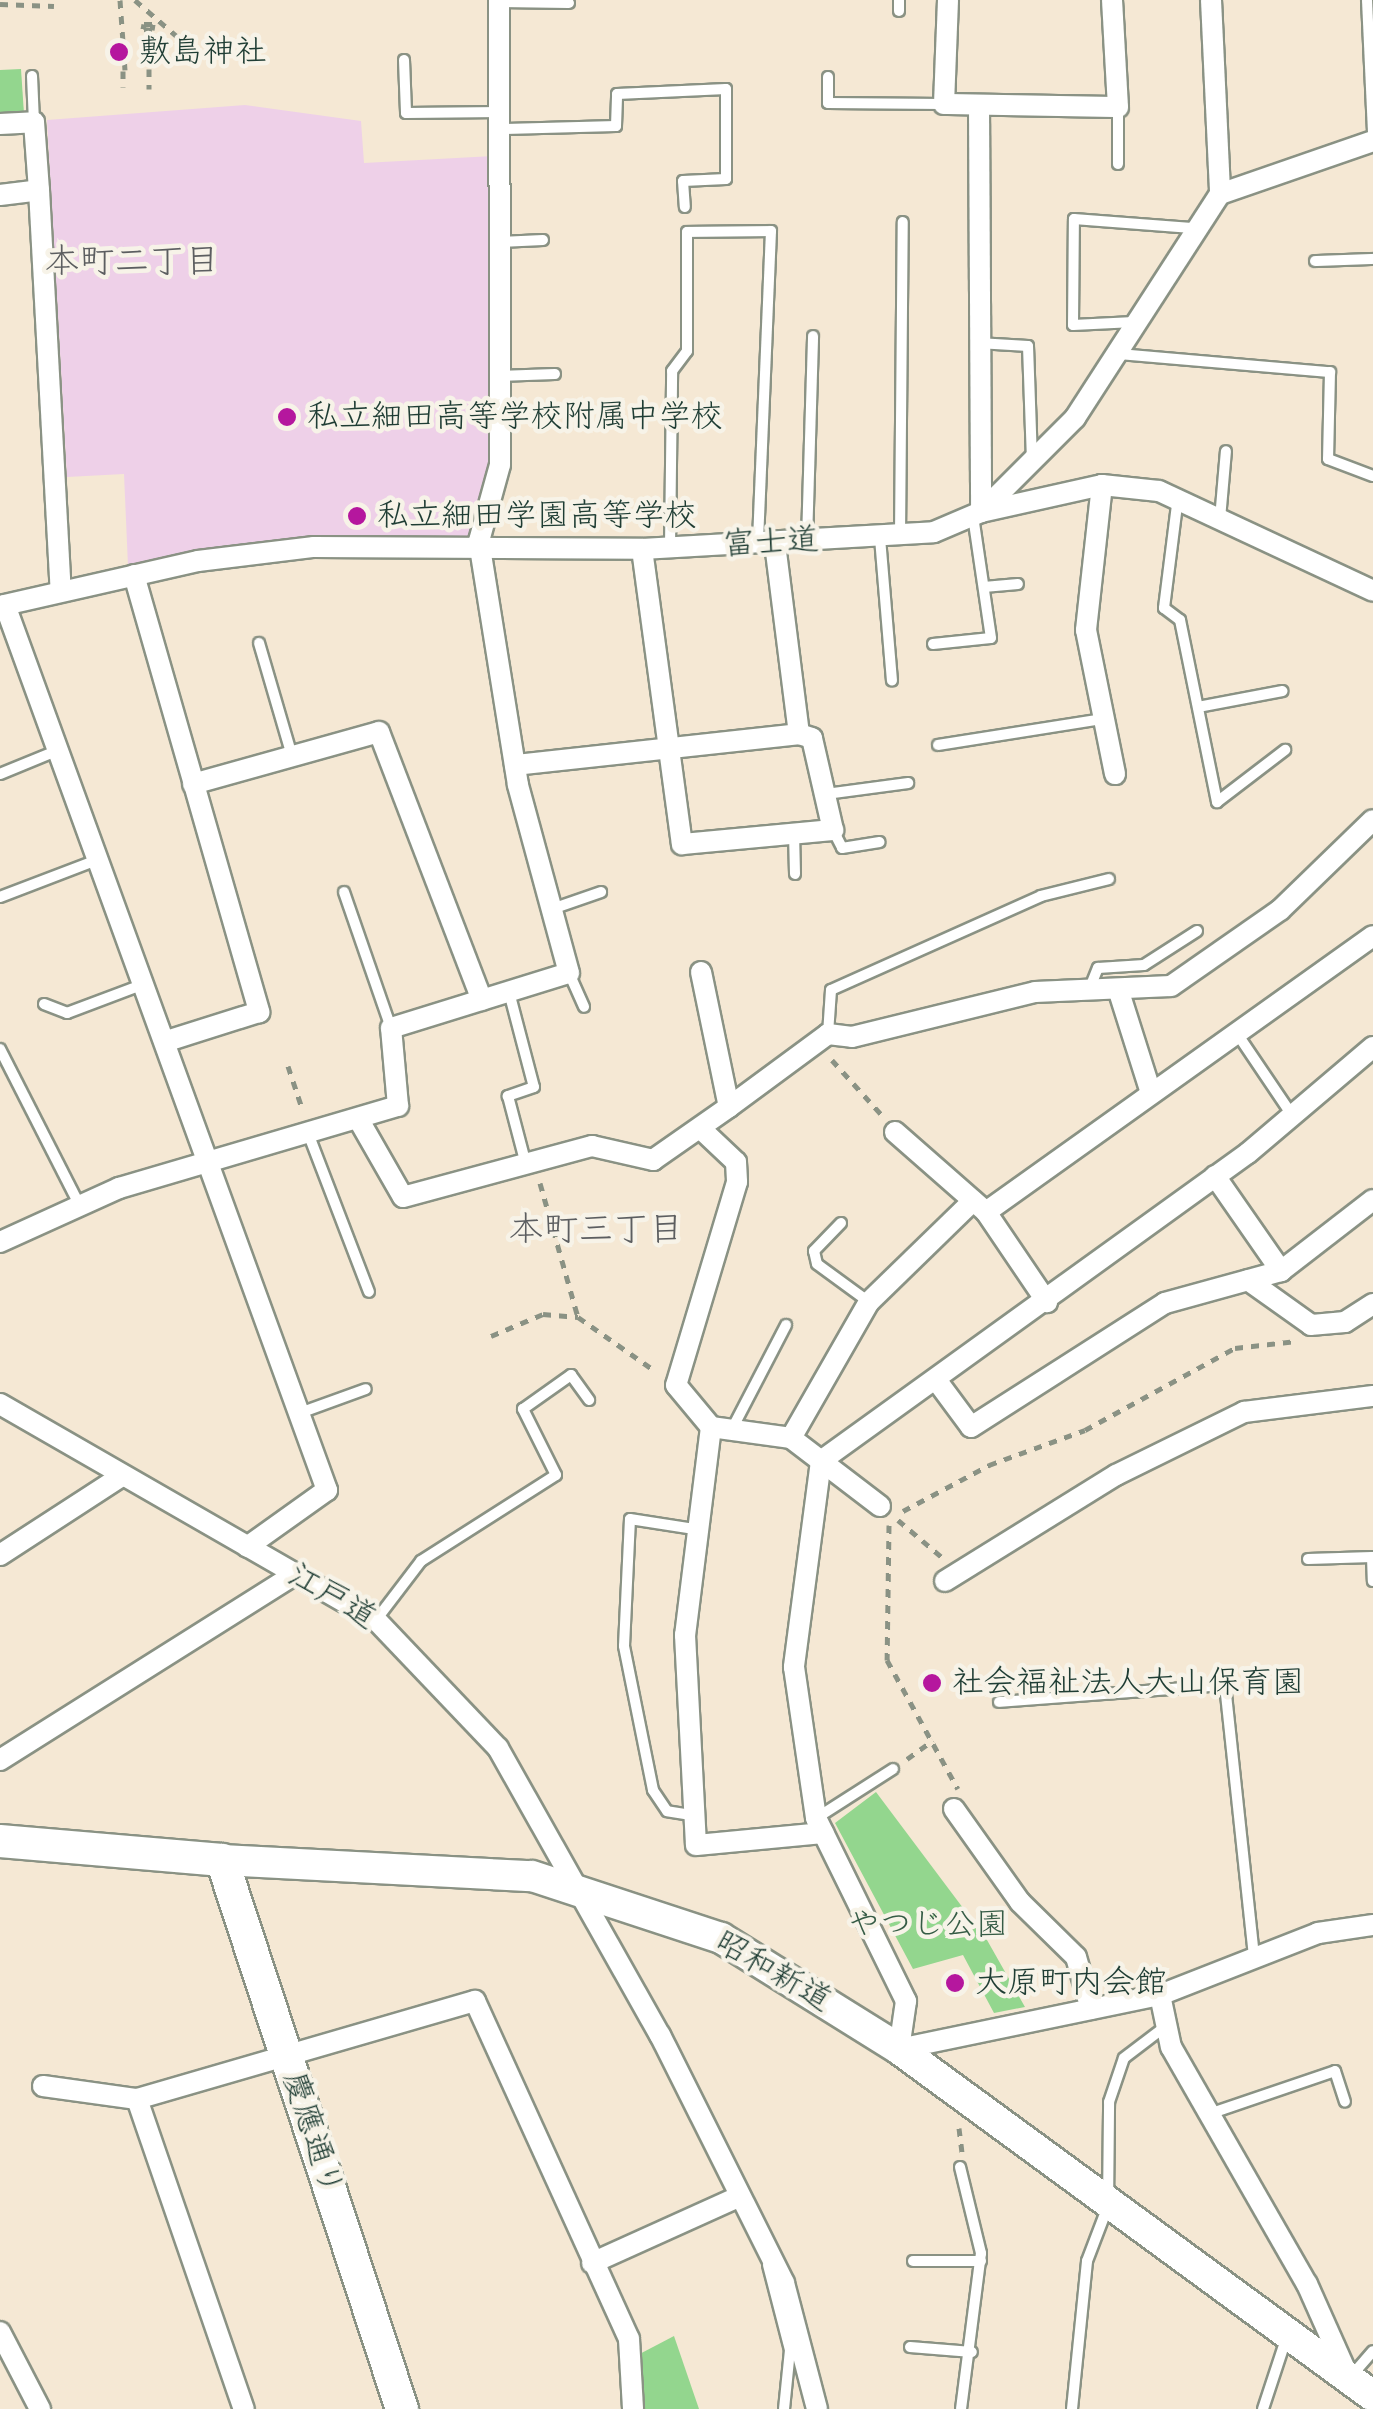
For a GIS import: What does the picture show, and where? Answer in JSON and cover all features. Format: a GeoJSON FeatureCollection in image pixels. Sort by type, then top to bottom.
{"type":"FeatureCollection","features":[{"type":"Feature","properties":{"kind":"main road","name":"昭和新道"},"geometry":{"type":"LineString","coordinates":[[0,1841],[222,1860],[411,1864],[574,1886],[722,1938],[899,2049],[1108,2206],[1288,2334],[1360,2393]]}},
{"type":"Feature","properties":{"kind":"main road","name":"慶應通り"},"geometry":{"type":"LineString","coordinates":[[222,1860],[402,2409]]}},
{"type":"Feature","properties":{"kind":"street"},"geometry":{"type":"LineString","coordinates":[[948,0],[944,104],[1118,108],[1112,0]]}},
{"type":"Feature","properties":{"kind":"street"},"geometry":{"type":"LineString","coordinates":[[1211,0],[1220,194],[1373,137]]}},
{"type":"Feature","properties":{"kind":"street"},"geometry":{"type":"LineString","coordinates":[[0,1242],[79,1204],[208,1161],[360,1122],[398,1106],[391,1028],[569,973],[515,765],[482,552],[500,465],[503,120],[499,1]]}},
{"type":"Feature","properties":{"kind":"street"},"geometry":{"type":"LineString","coordinates":[[979,105],[977,514],[1102,485],[1178,496],[1373,591]]}},
{"type":"Feature","properties":{"kind":"street"},"geometry":{"type":"LineString","coordinates":[[0,124],[34,122],[62,590]]}},
{"type":"Feature","properties":{"kind":"street"},"geometry":{"type":"LineString","coordinates":[[0,195],[39,190]]}},
{"type":"Feature","properties":{"kind":"street","name":"富士道"},"geometry":{"type":"LineString","coordinates":[[2,606],[134,575],[314,547],[482,552],[767,544],[890,537],[977,514],[1032,465],[1118,354],[1192,228],[1220,194]]}},
{"type":"Feature","properties":{"kind":"street"},"geometry":{"type":"LineString","coordinates":[[1102,485],[1086,630],[1115,774]]}},
{"type":"Feature","properties":{"kind":"street"},"geometry":{"type":"LineString","coordinates":[[767,544],[799,734]]}},
{"type":"Feature","properties":{"kind":"street"},"geometry":{"type":"LineString","coordinates":[[515,765],[673,752],[799,734],[812,738],[832,830],[682,844],[673,752],[642,549]]}},
{"type":"Feature","properties":{"kind":"street"},"geometry":{"type":"LineString","coordinates":[[134,575],[259,1012],[167,1041]]}},
{"type":"Feature","properties":{"kind":"street"},"geometry":{"type":"LineString","coordinates":[[2,606],[167,1041],[296,1414],[327,1490],[247,1547]]}},
{"type":"Feature","properties":{"kind":"street"},"geometry":{"type":"LineString","coordinates":[[193,784],[378,732],[482,1000]]}},
{"type":"Feature","properties":{"kind":"street"},"geometry":{"type":"LineString","coordinates":[[360,1122],[403,1197],[592,1146],[653,1160],[828,1034],[852,1037],[1034,992],[1119,992],[1171,986],[1210,966],[1373,820]]}},
{"type":"Feature","properties":{"kind":"street"},"geometry":{"type":"LineString","coordinates":[[791,1438],[869,1302],[979,1206],[1238,1034],[1373,936]]}},
{"type":"Feature","properties":{"kind":"street"},"geometry":{"type":"LineString","coordinates":[[702,972],[729,1108]]}},
{"type":"Feature","properties":{"kind":"street"},"geometry":{"type":"LineString","coordinates":[[1119,992],[1150,1090]]}},
{"type":"Feature","properties":{"kind":"street"},"geometry":{"type":"LineString","coordinates":[[1373,1047],[1215,1176],[1047,1302],[821,1461],[794,1667],[819,1825],[906,2001],[899,2049],[1160,1996],[1254,1958],[1373,1925]]}},
{"type":"Feature","properties":{"kind":"street"},"geometry":{"type":"LineString","coordinates":[[701,1129],[736,1162],[737,1182],[676,1385],[711,1428],[694,1529],[685,1635],[691,1815],[696,1845],[819,1825]]}},
{"type":"Feature","properties":{"kind":"street"},"geometry":{"type":"LineString","coordinates":[[895,1132],[979,1206],[1047,1302]]}},
{"type":"Feature","properties":{"kind":"street"},"geometry":{"type":"LineString","coordinates":[[1215,1176],[1280,1271]]}},
{"type":"Feature","properties":{"kind":"street"},"geometry":{"type":"LineString","coordinates":[[936,1381],[971,1428],[1166,1302],[1280,1271],[1373,1200]]}},
{"type":"Feature","properties":{"kind":"street"},"geometry":{"type":"LineString","coordinates":[[1248,1280],[1311,1326],[1345,1322],[1373,1304]]}},
{"type":"Feature","properties":{"kind":"street"},"geometry":{"type":"LineString","coordinates":[[945,1581],[1116,1476],[1244,1412],[1373,1396]]}},
{"type":"Feature","properties":{"kind":"street","name":"江戸道"},"geometry":{"type":"LineString","coordinates":[[0,1404],[120,1477],[376,1620],[498,1748],[660,2035],[800,2324],[817,2409]]}},
{"type":"Feature","properties":{"kind":"street"},"geometry":{"type":"LineString","coordinates":[[711,1428],[732,1426],[791,1438],[880,1506]]}},
{"type":"Feature","properties":{"kind":"street"},"geometry":{"type":"LineString","coordinates":[[0,1555],[120,1477]]}},
{"type":"Feature","properties":{"kind":"street"},"geometry":{"type":"LineString","coordinates":[[0,1760],[295,1574]]}},
{"type":"Feature","properties":{"kind":"street"},"geometry":{"type":"LineString","coordinates":[[954,1809],[1020,1902],[1076,1957],[1092,2008]]}},
{"type":"Feature","properties":{"kind":"street"},"geometry":{"type":"LineString","coordinates":[[1160,1996],[1162,2029],[1307,2284],[1360,2393]]}},
{"type":"Feature","properties":{"kind":"street"},"geometry":{"type":"LineString","coordinates":[[43,2086],[137,2099],[476,2000],[628,2339],[633,2409]]}},
{"type":"Feature","properties":{"kind":"street"},"geometry":{"type":"LineString","coordinates":[[137,2099],[244,2409]]}},
{"type":"Feature","properties":{"kind":"street"},"geometry":{"type":"LineString","coordinates":[[592,2263],[736,2198]]}},
{"type":"Feature","properties":{"kind":"street"},"geometry":{"type":"LineString","coordinates":[[0,2332],[40,2409]]}},
{"type":"Feature","properties":{"kind":"lane"},"geometry":{"type":"LineString","coordinates":[[1368,0],[1373,137]]}},
{"type":"Feature","properties":{"kind":"lane"},"geometry":{"type":"LineString","coordinates":[[499,1],[569,3]]}},
{"type":"Feature","properties":{"kind":"lane"},"geometry":{"type":"LineString","coordinates":[[404,60],[406,112],[616,126],[617,94],[726,89],[726,179],[683,181],[686,207]]}},
{"type":"Feature","properties":{"kind":"lane"},"geometry":{"type":"LineString","coordinates":[[32,76],[34,122]]}},
{"type":"Feature","properties":{"kind":"lane"},"geometry":{"type":"LineString","coordinates":[[828,77],[828,103],[944,104]]}},
{"type":"Feature","properties":{"kind":"lane"},"geometry":{"type":"LineString","coordinates":[[1118,108],[1118,164]]}},
{"type":"Feature","properties":{"kind":"lane"},"geometry":{"type":"LineString","coordinates":[[1134,322],[1072,325],[1074,219],[1192,228]]}},
{"type":"Feature","properties":{"kind":"lane"},"geometry":{"type":"LineString","coordinates":[[892,680],[890,537],[902,222]]}},
{"type":"Feature","properties":{"kind":"lane"},"geometry":{"type":"LineString","coordinates":[[670,548],[672,371],[686,352],[687,232],[771,231],[767,544]]}},
{"type":"Feature","properties":{"kind":"lane"},"geometry":{"type":"LineString","coordinates":[[500,242],[543,240]]}},
{"type":"Feature","properties":{"kind":"lane"},"geometry":{"type":"LineString","coordinates":[[1315,261],[1373,259]]}},
{"type":"Feature","properties":{"kind":"lane"},"geometry":{"type":"LineString","coordinates":[[807,542],[813,336]]}},
{"type":"Feature","properties":{"kind":"lane"},"geometry":{"type":"LineString","coordinates":[[978,344],[1028,346],[1032,465]]}},
{"type":"Feature","properties":{"kind":"lane"},"geometry":{"type":"LineString","coordinates":[[1118,354],[1330,372],[1328,459],[1373,476]]}},
{"type":"Feature","properties":{"kind":"lane"},"geometry":{"type":"LineString","coordinates":[[498,376],[555,374]]}},
{"type":"Feature","properties":{"kind":"lane"},"geometry":{"type":"LineString","coordinates":[[1220,519],[1226,451]]}},
{"type":"Feature","properties":{"kind":"lane"},"geometry":{"type":"LineString","coordinates":[[1178,496],[1164,608],[1180,620],[1217,802],[1286,750]]}},
{"type":"Feature","properties":{"kind":"lane"},"geometry":{"type":"LineString","coordinates":[[934,644],[991,638],[977,514]]}},
{"type":"Feature","properties":{"kind":"lane"},"geometry":{"type":"LineString","coordinates":[[984,587],[1018,584]]}},
{"type":"Feature","properties":{"kind":"lane"},"geometry":{"type":"LineString","coordinates":[[259,643],[292,756]]}},
{"type":"Feature","properties":{"kind":"lane"},"geometry":{"type":"LineString","coordinates":[[1198,708],[1284,691]]}},
{"type":"Feature","properties":{"kind":"lane"},"geometry":{"type":"LineString","coordinates":[[938,745],[1104,719]]}},
{"type":"Feature","properties":{"kind":"lane"},"geometry":{"type":"LineString","coordinates":[[0,774],[56,751]]}},
{"type":"Feature","properties":{"kind":"lane"},"geometry":{"type":"LineString","coordinates":[[826,794],[908,783]]}},
{"type":"Feature","properties":{"kind":"lane"},"geometry":{"type":"LineString","coordinates":[[832,830],[842,848],[880,842]]}},
{"type":"Feature","properties":{"kind":"lane"},"geometry":{"type":"LineString","coordinates":[[794,833],[795,874]]}},
{"type":"Feature","properties":{"kind":"lane"},"geometry":{"type":"LineString","coordinates":[[0,897],[98,860]]}},
{"type":"Feature","properties":{"kind":"lane"},"geometry":{"type":"LineString","coordinates":[[828,1034],[831,990],[1041,896],[1109,879]]}},
{"type":"Feature","properties":{"kind":"lane"},"geometry":{"type":"LineString","coordinates":[[344,892],[391,1028]]}},
{"type":"Feature","properties":{"kind":"lane"},"geometry":{"type":"LineString","coordinates":[[551,910],[601,892]]}},
{"type":"Feature","properties":{"kind":"lane"},"geometry":{"type":"LineString","coordinates":[[1088,992],[1098,968],[1144,966],[1197,930]]}},
{"type":"Feature","properties":{"kind":"lane"},"geometry":{"type":"LineString","coordinates":[[569,973],[584,1007]]}},
{"type":"Feature","properties":{"kind":"lane"},"geometry":{"type":"LineString","coordinates":[[44,1004],[68,1013],[146,984]]}},
{"type":"Feature","properties":{"kind":"lane"},"geometry":{"type":"LineString","coordinates":[[509,992],[534,1087],[508,1096],[530,1161]]}},
{"type":"Feature","properties":{"kind":"lane"},"geometry":{"type":"LineString","coordinates":[[1238,1034],[1292,1116]]}},
{"type":"Feature","properties":{"kind":"lane"},"geometry":{"type":"LineString","coordinates":[[0,1049],[79,1204]]}},
{"type":"Feature","properties":{"kind":"lane"},"geometry":{"type":"LineString","coordinates":[[310,1133],[369,1292]]}},
{"type":"Feature","properties":{"kind":"lane"},"geometry":{"type":"LineString","coordinates":[[841,1222],[814,1251],[816,1264],[869,1302]]}},
{"type":"Feature","properties":{"kind":"lane"},"geometry":{"type":"LineString","coordinates":[[732,1426],[786,1325]]}},
{"type":"Feature","properties":{"kind":"lane"},"geometry":{"type":"LineString","coordinates":[[376,1620],[422,1561],[556,1476],[522,1409],[571,1375],[589,1400]]}},
{"type":"Feature","properties":{"kind":"lane"},"geometry":{"type":"LineString","coordinates":[[296,1414],[366,1389]]}},
{"type":"Feature","properties":{"kind":"lane"},"geometry":{"type":"LineString","coordinates":[[691,1815],[667,1811],[653,1790],[624,1646],[630,1519],[694,1529]]}},
{"type":"Feature","properties":{"kind":"lane"},"geometry":{"type":"LineString","coordinates":[[1308,1559],[1372,1557],[1373,1581]]}},
{"type":"Feature","properties":{"kind":"lane"},"geometry":{"type":"LineString","coordinates":[[999,1702],[1225,1686],[1254,1958]]}},
{"type":"Feature","properties":{"kind":"lane"},"geometry":{"type":"LineString","coordinates":[[819,1825],[892,1769]]}},
{"type":"Feature","properties":{"kind":"lane"},"geometry":{"type":"LineString","coordinates":[[1072,2409],[1088,2261],[1108,2206],[1109,2102],[1124,2058],[1162,2029]]}},
{"type":"Feature","properties":{"kind":"lane"},"geometry":{"type":"LineString","coordinates":[[1208,2114],[1335,2071],[1345,2101]]}},
{"type":"Feature","properties":{"kind":"lane"},"geometry":{"type":"LineString","coordinates":[[960,2167],[981,2261],[972,2352],[961,2409]]}},
{"type":"Feature","properties":{"kind":"lane"},"geometry":{"type":"LineString","coordinates":[[913,2261],[981,2261]]}},
{"type":"Feature","properties":{"kind":"lane"},"geometry":{"type":"LineString","coordinates":[[768,2264],[790,2350],[784,2409]]}},
{"type":"Feature","properties":{"kind":"lane"},"geometry":{"type":"LineString","coordinates":[[1263,2409],[1288,2334]]}},
{"type":"Feature","properties":{"kind":"lane"},"geometry":{"type":"LineString","coordinates":[[910,2347],[972,2352]]}},
{"type":"Feature","properties":{"kind":"lane"},"geometry":{"type":"LineString","coordinates":[[1360,2393],[1373,2351]]}},
{"type":"Feature","properties":{"kind":"path"},"geometry":{"type":"LineString","coordinates":[[120,0],[124,87]]}},
{"type":"Feature","properties":{"kind":"path"},"geometry":{"type":"LineString","coordinates":[[135,0],[187,45]]}},
{"type":"Feature","properties":{"kind":"path"},"geometry":{"type":"LineString","coordinates":[[0,4],[54,6]]}},
{"type":"Feature","properties":{"kind":"path"},"geometry":{"type":"LineString","coordinates":[[149,69],[149,89]]}},
{"type":"Feature","properties":{"kind":"path"},"geometry":{"type":"LineString","coordinates":[[794,1055],[844,1064],[895,1132]]}},
{"type":"Feature","properties":{"kind":"path"},"geometry":{"type":"LineString","coordinates":[[288,1066],[310,1133]]}},
{"type":"Feature","properties":{"kind":"path"},"geometry":{"type":"LineString","coordinates":[[530,1161],[578,1317]]}},
{"type":"Feature","properties":{"kind":"path"},"geometry":{"type":"LineString","coordinates":[[491,1336],[543,1314],[578,1317],[676,1385]]}},
{"type":"Feature","properties":{"kind":"path"},"geometry":{"type":"LineString","coordinates":[[880,1506],[921,1538]]}},
{"type":"Feature","properties":{"kind":"path"},"geometry":{"type":"LineString","coordinates":[[892,1769],[932,1740]]}},
{"type":"Feature","properties":{"kind":"shaded area"},"geometry":{"type":"Polygon","coordinates":[[[245,105],[361,121],[364,163],[493,156],[490,458],[466,543],[311,538],[128,566],[124,474],[67,477],[47,120],[245,105]]]}},
{"type":"Feature","properties":{"kind":"green space"},"geometry":{"type":"Polygon","coordinates":[[[21,69],[24,114],[0,116],[0,70],[21,69]]]}},
{"type":"Feature","properties":{"kind":"green space","name":"やつじ公園"},"geometry":{"type":"Polygon","coordinates":[[[876,1792],[987,1940],[1025,2007],[994,2013],[963,1955],[913,1969],[835,1823],[876,1792]]]}},
{"type":"Feature","properties":{"kind":"green space"},"geometry":{"type":"Polygon","coordinates":[[[674,2336],[699,2409],[633,2409],[632,2358],[674,2336]]]}},
{"type":"Feature","properties":{"kind":"place","name":"敷島神社"},"geometry":{"type":"Point","coordinates":[119,52]}},
{"type":"Feature","properties":{"kind":"place","name":"私立細田高等学校附属中学校"},"geometry":{"type":"Point","coordinates":[287,417]}},
{"type":"Feature","properties":{"kind":"place","name":"私立細田学園高等学校"},"geometry":{"type":"Point","coordinates":[357,516]}},
{"type":"Feature","properties":{"kind":"place","name":"社会福祉法人大山保育園"},"geometry":{"type":"Point","coordinates":[932,1683]}},
{"type":"Feature","properties":{"kind":"place","name":"大原町内会館"},"geometry":{"type":"Point","coordinates":[955,1983]}},
{"type":"Feature","properties":{"kind":"district","name":"本町二丁目"},"geometry":{"type":"Point","coordinates":[132,262]}},
{"type":"Feature","properties":{"kind":"district","name":"本町三丁目"},"geometry":{"type":"Point","coordinates":[596,1230]}}]}
